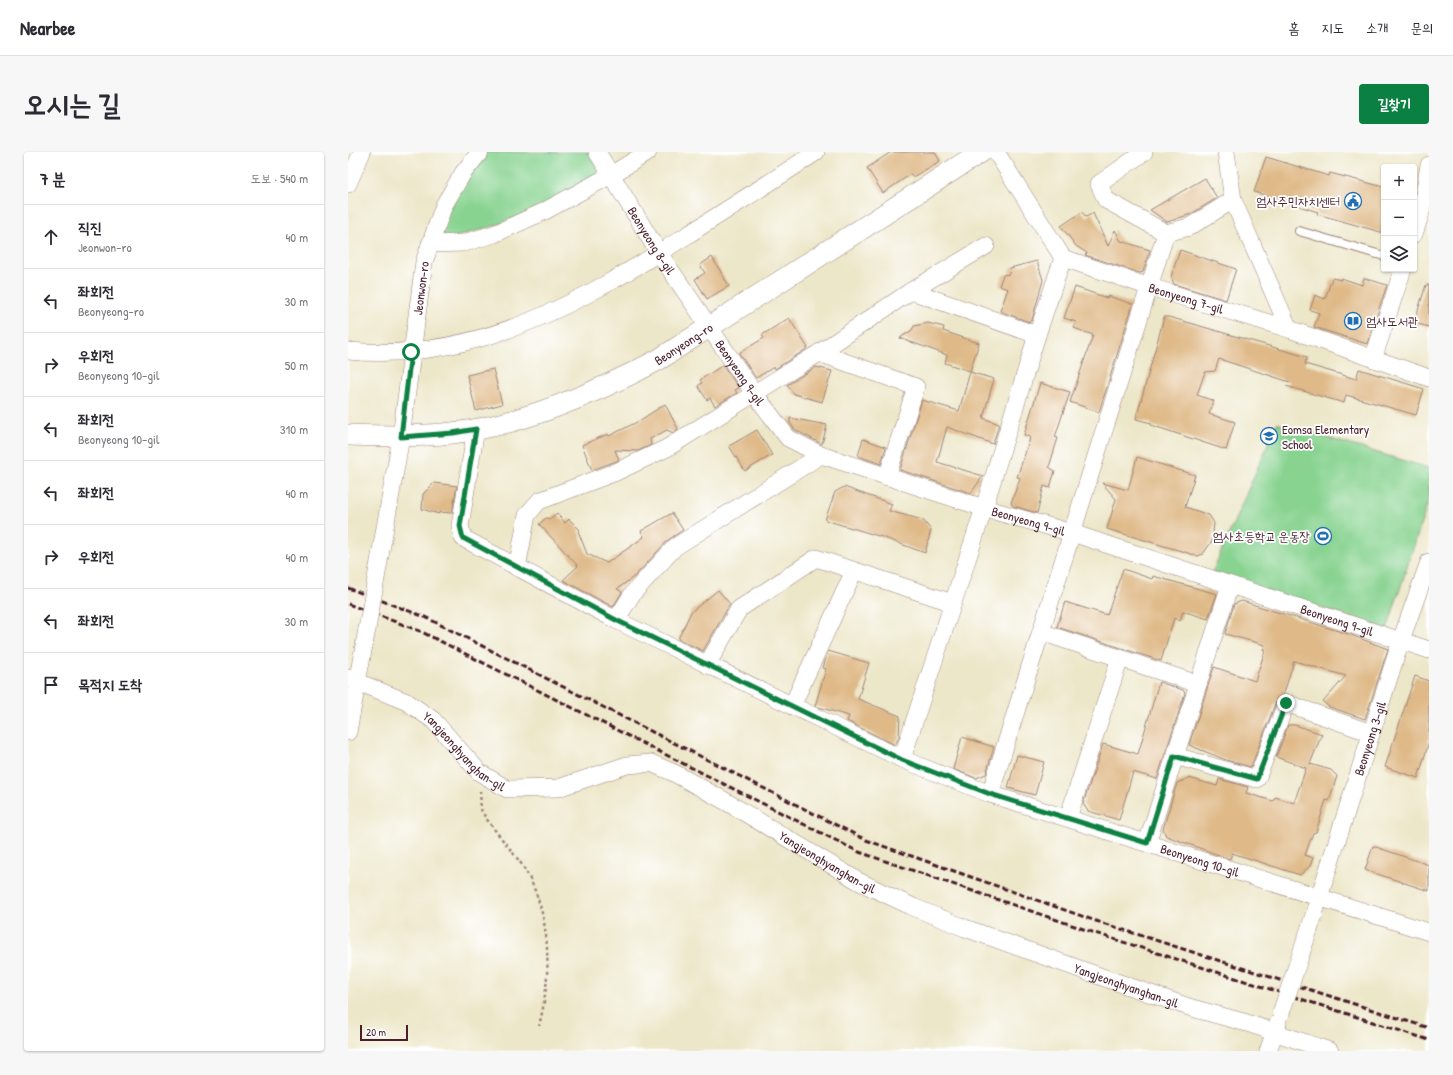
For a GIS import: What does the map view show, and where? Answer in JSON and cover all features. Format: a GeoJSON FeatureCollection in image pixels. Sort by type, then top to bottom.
{"type":"FeatureCollection","features":[{"type":"Feature","properties":{"kind":"street"},"geometry":{"type":"LineString","coordinates":[[348,181],[362,152]]}},
{"type":"Feature","properties":{"kind":"street","name":"Jeonwon-ro"},"geometry":{"type":"LineString","coordinates":[[348,732],[353,680],[367,629],[401,437],[424,262],[444,205],[463,173],[480,152]]}},
{"type":"Feature","properties":{"kind":"street","name":"Beonyeong 8-gil"},"geometry":{"type":"LineString","coordinates":[[597,152],[659,253],[710,326]]}},
{"type":"Feature","properties":{"kind":"street"},"geometry":{"type":"LineString","coordinates":[[430,244],[464,243],[494,234],[543,212],[611,176],[648,152]]}},
{"type":"Feature","properties":{"kind":"street"},"geometry":{"type":"LineString","coordinates":[[348,351],[370,353],[411,352],[487,336],[552,313],[619,278],[816,152]]}},
{"type":"Feature","properties":{"kind":"street","name":"Beonyeong-ro"},"geometry":{"type":"LineString","coordinates":[[348,435],[401,437],[453,433],[476,429],[521,417],[611,385],[658,360],[981,152]]}},
{"type":"Feature","properties":{"kind":"street"},"geometry":{"type":"LineString","coordinates":[[902,760],[984,508],[1037,335],[1063,258],[996,152]]}},
{"type":"Feature","properties":{"kind":"street"},"geometry":{"type":"LineString","coordinates":[[1144,152],[1099,184],[1106,200],[1166,233],[1189,227],[1233,200]]}},
{"type":"Feature","properties":{"kind":"street"},"geometry":{"type":"LineString","coordinates":[[1226,152],[1233,200],[1289,329]]}},
{"type":"Feature","properties":{"kind":"street"},"geometry":{"type":"LineString","coordinates":[[1417,225],[1421,213],[1429,165]]}},
{"type":"Feature","properties":{"kind":"street"},"geometry":{"type":"LineString","coordinates":[[990,794],[1166,233]]}},
{"type":"Feature","properties":{"kind":"street"},"geometry":{"type":"LineString","coordinates":[[517,568],[527,515],[539,501],[616,472],[667,448],[819,353],[911,291],[986,246]]}},
{"type":"Feature","properties":{"kind":"street","name":"Beonyeong 7-gil"},"geometry":{"type":"LineString","coordinates":[[1063,258],[1289,329],[1429,378]]}},
{"type":"Feature","properties":{"kind":"street"},"geometry":{"type":"LineString","coordinates":[[1373,359],[1402,272]]}},
{"type":"Feature","properties":{"kind":"street"},"geometry":{"type":"LineString","coordinates":[[911,291],[1037,335]]}},
{"type":"Feature","properties":{"kind":"street","name":"Beonyeong 9-gil"},"geometry":{"type":"LineString","coordinates":[[710,326],[754,393],[788,438],[821,455],[984,508],[1072,533],[1429,650]]}},
{"type":"Feature","properties":{"kind":"street"},"geometry":{"type":"LineString","coordinates":[[819,353],[916,387],[887,477]]}},
{"type":"Feature","properties":{"kind":"street","name":"Beonyeong 10-gil"},"geometry":{"type":"LineString","coordinates":[[476,429],[460,526],[463,538],[517,568],[616,620],[902,760],[990,794],[1429,932]]}},
{"type":"Feature","properties":{"kind":"street"},"geometry":{"type":"LineString","coordinates":[[616,620],[634,593],[675,547],[821,455]]}},
{"type":"Feature","properties":{"kind":"street"},"geometry":{"type":"LineString","coordinates":[[707,665],[739,609],[816,558],[953,603]]}},
{"type":"Feature","properties":{"kind":"street","name":"Beonyeong 3-gil"},"geometry":{"type":"LineString","coordinates":[[1274,1032],[1320,897],[1401,640],[1429,562]]}},
{"type":"Feature","properties":{"kind":"street"},"geometry":{"type":"LineString","coordinates":[[792,706],[854,570]]}},
{"type":"Feature","properties":{"kind":"street"},"geometry":{"type":"LineString","coordinates":[[1147,843],[1230,586]]}},
{"type":"Feature","properties":{"kind":"street"},"geometry":{"type":"LineString","coordinates":[[1041,632],[1198,684]]}},
{"type":"Feature","properties":{"kind":"street"},"geometry":{"type":"LineString","coordinates":[[1068,818],[1120,658]]}},
{"type":"Feature","properties":{"kind":"street","name":"Yangjeonghyanghan-gil"},"geometry":{"type":"LineString","coordinates":[[353,680],[407,702],[433,720],[479,772],[507,789],[558,788],[627,765],[651,763],[674,773],[725,802],[860,882],[913,907],[965,928],[1102,977],[1192,1008],[1274,1032],[1330,1051]]}},
{"type":"Feature","properties":{"kind":"street"},"geometry":{"type":"LineString","coordinates":[[1174,756],[1257,779],[1286,703],[1371,733]]}},
{"type":"Feature","properties":{"kind":"street"},"geometry":{"type":"LineString","coordinates":[[1268,1051],[1274,1032]]}},
{"type":"Feature","properties":{"kind":"lane"},"geometry":{"type":"LineString","coordinates":[[1299,231],[1381,255]]}},
{"type":"Feature","properties":{"kind":"path"},"geometry":{"type":"LineString","coordinates":[[479,772],[482,811],[525,870],[543,914],[547,976],[546,998],[539,1026]]}},
{"type":"Feature","properties":{"kind":"green space"},"geometry":{"type":"Polygon","coordinates":[[[480,152],[597,152],[611,175],[543,212],[430,244],[480,152]]]}},
{"type":"Feature","properties":{"kind":"green space","name":"엄사초등학교 운동장"},"geometry":{"type":"Polygon","coordinates":[[[1277,423],[1429,468],[1429,499],[1387,629],[1212,573],[1277,423]]]}},
{"type":"Feature","properties":{"kind":"building"},"geometry":{"type":"Polygon","coordinates":[[[891,152],[935,152],[940,161],[913,177],[911,174],[883,193],[867,168],[891,152]]]}},
{"type":"Feature","properties":{"kind":"building"},"geometry":{"type":"Polygon","coordinates":[[[1266,157],[1329,176],[1330,173],[1381,186],[1381,232],[1317,214],[1318,212],[1254,192],[1266,157]]]}},
{"type":"Feature","properties":{"kind":"building"},"geometry":{"type":"Polygon","coordinates":[[[1205,178],[1217,198],[1191,214],[1167,222],[1150,210],[1205,178]]]}},
{"type":"Feature","properties":{"kind":"building"},"geometry":{"type":"Polygon","coordinates":[[[1082,212],[1086,217],[1093,213],[1108,246],[1115,230],[1121,241],[1150,250],[1143,272],[1140,273],[1085,255],[1087,253],[1076,246],[1061,226],[1082,212]]]}},
{"type":"Feature","properties":{"kind":"building"},"geometry":{"type":"Polygon","coordinates":[[[1180,250],[1236,269],[1226,300],[1174,284],[1171,277],[1180,250]]]}},
{"type":"Feature","properties":{"kind":"building"},"geometry":{"type":"Polygon","coordinates":[[[712,257],[729,286],[707,299],[695,279],[705,273],[700,265],[712,257]]]}},
{"type":"Feature","properties":{"kind":"building"},"geometry":{"type":"Polygon","coordinates":[[[1037,261],[1043,280],[1032,320],[1029,322],[1000,311],[1008,289],[999,286],[1003,275],[1009,274],[1010,268],[1037,261]]]}},
{"type":"Feature","properties":{"kind":"building"},"geometry":{"type":"Polygon","coordinates":[[[1332,278],[1341,280],[1341,278],[1362,285],[1364,278],[1387,285],[1367,344],[1314,327],[1319,313],[1310,310],[1315,295],[1325,299],[1332,278]]]}},
{"type":"Feature","properties":{"kind":"building"},"geometry":{"type":"Polygon","coordinates":[[[1426,285],[1429,285],[1429,327],[1414,323],[1426,285]]]}},
{"type":"Feature","properties":{"kind":"building"},"geometry":{"type":"Polygon","coordinates":[[[1075,287],[1107,298],[1108,296],[1133,304],[1099,412],[1070,402],[1093,335],[1074,328],[1076,322],[1064,318],[1075,287]]]}},
{"type":"Feature","properties":{"kind":"building"},"geometry":{"type":"Polygon","coordinates":[[[1164,317],[1169,317],[1307,357],[1305,364],[1356,379],[1359,369],[1424,389],[1416,415],[1346,395],[1344,403],[1286,386],[1290,382],[1219,359],[1215,371],[1205,372],[1197,395],[1214,401],[1209,414],[1235,422],[1226,450],[1151,425],[1151,423],[1136,419],[1164,317]]]}},
{"type":"Feature","properties":{"kind":"building"},"geometry":{"type":"Polygon","coordinates":[[[789,318],[808,348],[775,369],[774,367],[756,378],[739,353],[764,338],[762,335],[789,318]]]}},
{"type":"Feature","properties":{"kind":"building"},"geometry":{"type":"Polygon","coordinates":[[[928,323],[944,327],[943,331],[979,343],[970,371],[945,363],[947,355],[900,338],[912,330],[914,326],[928,323]]]}},
{"type":"Feature","properties":{"kind":"building"},"geometry":{"type":"Polygon","coordinates":[[[723,365],[739,388],[735,390],[737,393],[715,406],[710,398],[707,400],[698,386],[702,383],[700,380],[723,365]]]}},
{"type":"Feature","properties":{"kind":"building"},"geometry":{"type":"Polygon","coordinates":[[[816,367],[832,371],[822,402],[794,394],[787,385],[816,367]]]}},
{"type":"Feature","properties":{"kind":"building"},"geometry":{"type":"Polygon","coordinates":[[[493,369],[502,404],[476,411],[467,375],[493,369]]]}},
{"type":"Feature","properties":{"kind":"building"},"geometry":{"type":"Polygon","coordinates":[[[970,372],[994,379],[983,418],[999,424],[993,444],[947,427],[937,462],[983,476],[971,493],[900,470],[922,400],[959,411],[970,372]]]}},
{"type":"Feature","properties":{"kind":"building"},"geometry":{"type":"Polygon","coordinates":[[[1040,383],[1070,392],[1055,437],[1058,438],[1049,467],[1055,471],[1050,488],[1044,486],[1037,513],[1013,506],[1011,503],[1020,478],[1017,477],[1030,437],[1024,435],[1040,383]]]}},
{"type":"Feature","properties":{"kind":"building"},"geometry":{"type":"Polygon","coordinates":[[[665,404],[678,429],[673,433],[667,430],[650,439],[651,445],[638,451],[615,450],[619,460],[592,470],[582,445],[608,434],[609,436],[639,421],[665,404]]]}},
{"type":"Feature","properties":{"kind":"building"},"geometry":{"type":"Polygon","coordinates":[[[790,418],[827,425],[822,444],[795,430],[790,423],[790,418]]]}},
{"type":"Feature","properties":{"kind":"building"},"geometry":{"type":"Polygon","coordinates":[[[757,430],[772,455],[745,471],[729,446],[757,430]]]}},
{"type":"Feature","properties":{"kind":"building"},"geometry":{"type":"Polygon","coordinates":[[[863,439],[886,447],[881,464],[858,456],[863,439]]]}},
{"type":"Feature","properties":{"kind":"building"},"geometry":{"type":"Polygon","coordinates":[[[1137,457],[1195,475],[1185,507],[1209,515],[1214,523],[1212,541],[1203,554],[1198,556],[1107,529],[1116,499],[1102,483],[1128,490],[1137,457]]]}},
{"type":"Feature","properties":{"kind":"building"},"geometry":{"type":"Polygon","coordinates":[[[434,483],[457,486],[452,513],[439,512],[439,514],[422,509],[423,494],[434,483]]]}},
{"type":"Feature","properties":{"kind":"building"},"geometry":{"type":"Polygon","coordinates":[[[844,487],[892,504],[889,511],[923,520],[931,530],[925,553],[882,537],[825,520],[835,492],[844,487]]]}},
{"type":"Feature","properties":{"kind":"building"},"geometry":{"type":"Polygon","coordinates":[[[557,513],[565,523],[569,519],[580,530],[578,531],[587,554],[607,563],[644,537],[641,531],[672,513],[683,530],[668,540],[635,576],[617,589],[622,592],[613,607],[563,580],[578,566],[539,524],[546,518],[550,519],[557,513]]]}},
{"type":"Feature","properties":{"kind":"building"},"geometry":{"type":"Polygon","coordinates":[[[1123,569],[1152,579],[1153,576],[1217,594],[1208,619],[1183,611],[1180,621],[1174,618],[1161,661],[1057,627],[1065,602],[1107,615],[1123,569]]]}},
{"type":"Feature","properties":{"kind":"building"},"geometry":{"type":"Polygon","coordinates":[[[718,590],[730,604],[703,651],[678,639],[691,612],[718,590]]]}},
{"type":"Feature","properties":{"kind":"building"},"geometry":{"type":"Polygon","coordinates":[[[1242,601],[1351,635],[1388,649],[1365,719],[1329,707],[1323,702],[1346,676],[1294,661],[1284,693],[1277,699],[1251,767],[1226,760],[1189,745],[1214,667],[1255,681],[1265,651],[1263,650],[1265,645],[1225,634],[1234,604],[1242,601]]]}},
{"type":"Feature","properties":{"kind":"building"},"geometry":{"type":"Polygon","coordinates":[[[828,651],[869,663],[858,699],[900,716],[899,737],[895,745],[847,721],[849,716],[815,706],[826,669],[823,668],[828,651]]]}},
{"type":"Feature","properties":{"kind":"building"},"geometry":{"type":"Polygon","coordinates":[[[1415,676],[1429,681],[1429,742],[1418,778],[1385,767],[1415,676]]]}},
{"type":"Feature","properties":{"kind":"building"},"geometry":{"type":"Polygon","coordinates":[[[1159,682],[1183,690],[1185,693],[1157,779],[1133,772],[1119,820],[1088,811],[1083,804],[1103,744],[1138,754],[1159,682]]]}},
{"type":"Feature","properties":{"kind":"building"},"geometry":{"type":"Polygon","coordinates":[[[1288,725],[1295,725],[1322,734],[1310,764],[1331,770],[1337,776],[1329,801],[1326,800],[1316,832],[1313,833],[1305,855],[1313,858],[1310,866],[1300,875],[1232,853],[1230,859],[1166,836],[1163,829],[1177,783],[1189,778],[1217,786],[1219,779],[1248,787],[1246,793],[1273,801],[1275,797],[1294,803],[1306,768],[1276,757],[1288,725]]]}},
{"type":"Feature","properties":{"kind":"building"},"geometry":{"type":"Polygon","coordinates":[[[962,737],[994,747],[986,774],[976,778],[953,769],[962,737]]]}},
{"type":"Feature","properties":{"kind":"building"},"geometry":{"type":"Polygon","coordinates":[[[1017,755],[1044,762],[1035,795],[1008,788],[1017,755]]]}},
{"type":"Feature","properties":{"kind":"building"},"geometry":{"type":"Polygon","coordinates":[[[1373,846],[1429,865],[1429,891],[1365,870],[1373,846]]]}},
{"type":"Feature","properties":{"kind":"railway"},"geometry":{"type":"LineString","coordinates":[[348,588],[425,617],[866,840],[1096,921],[1429,1028]]}},
{"type":"Feature","properties":{"kind":"railway"},"geometry":{"type":"LineString","coordinates":[[348,604],[420,631],[859,852],[1095,933],[1429,1040]]}},
{"type":"Feature","properties":{"kind":"place","name":"엄사주민자치센터"},"geometry":{"type":"Point","coordinates":[1353,201]}},
{"type":"Feature","properties":{"kind":"place","name":"엄사도서관"},"geometry":{"type":"Point","coordinates":[1353,321]}},
{"type":"Feature","properties":{"kind":"place","name":"Eomsa Elementary School"},"geometry":{"type":"Point","coordinates":[1269,436]}},
{"type":"Feature","properties":{"kind":"place","name":"엄사초등학교 운동장"},"geometry":{"type":"Point","coordinates":[1323,536]}},
{"type":"Feature","properties":{"kind":"route"},"geometry":{"type":"LineString","coordinates":[[411,352],[401,437],[453,433],[476,429],[460,526],[463,538],[616,620],[902,760],[990,794],[1147,843],[1174,756],[1257,779],[1286,703]]}}]}
